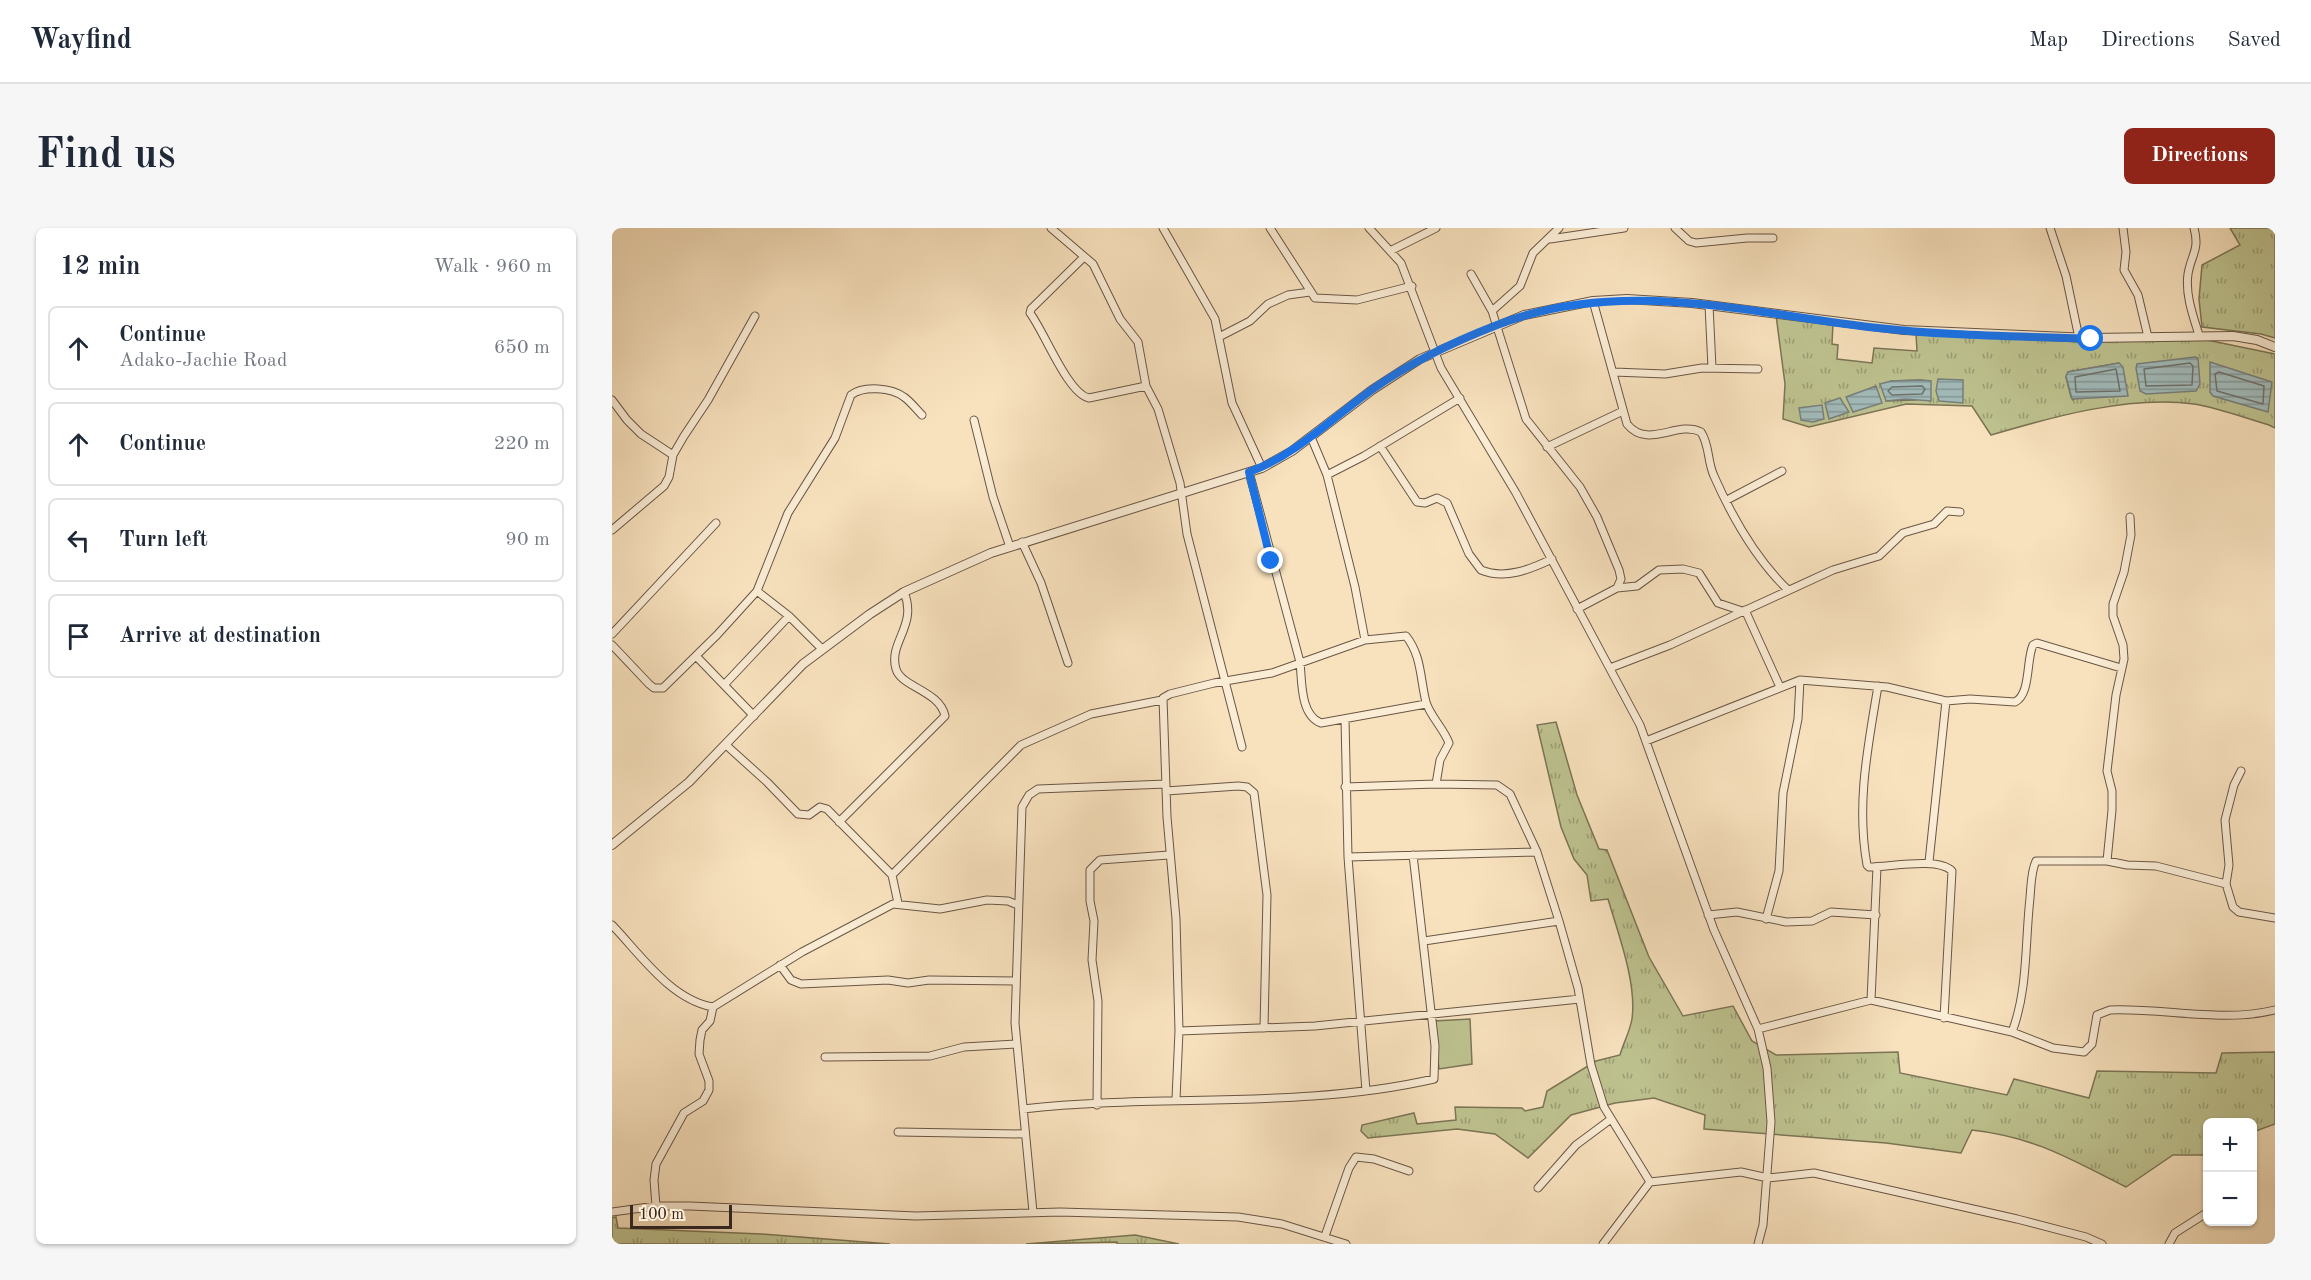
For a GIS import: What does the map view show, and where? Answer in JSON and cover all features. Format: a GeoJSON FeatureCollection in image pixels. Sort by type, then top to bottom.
{"type":"FeatureCollection","features":[{"type":"Feature","properties":{"kind":"street"},"geometry":{"type":"LineString","coordinates":[[1052,228],[1094,264],[1120,318],[1138,342],[1143,358],[1146,386],[1158,409],[1180,483],[1187,534],[1242,747]]}},
{"type":"Feature","properties":{"kind":"street"},"geometry":{"type":"LineString","coordinates":[[1163,228],[1210,310],[1219,338],[1232,404],[1262,468]]}},
{"type":"Feature","properties":{"kind":"street"},"geometry":{"type":"LineString","coordinates":[[1369,228],[1392,250],[1401,263],[1412,286],[1434,352],[1552,559],[1646,741],[1708,915],[1758,1029],[1767,1068],[1771,1122],[1763,1225],[1758,1244]]}},
{"type":"Feature","properties":{"kind":"street"},"geometry":{"type":"LineString","coordinates":[[1392,250],[1436,228]]}},
{"type":"Feature","properties":{"kind":"street"},"geometry":{"type":"LineString","coordinates":[[1550,239],[1624,228]]}},
{"type":"Feature","properties":{"kind":"street"},"geometry":{"type":"LineString","coordinates":[[1675,228],[1689,241],[1696,243],[1737,238],[1773,238]]}},
{"type":"Feature","properties":{"kind":"street"},"geometry":{"type":"LineString","coordinates":[[2050,228],[2066,276],[2079,338]]}},
{"type":"Feature","properties":{"kind":"street"},"geometry":{"type":"LineString","coordinates":[[2123,228],[2126,252],[2124,270],[2138,295],[2148,337]]}},
{"type":"Feature","properties":{"kind":"street"},"geometry":{"type":"LineString","coordinates":[[2194,228],[2198,245],[2188,273],[2187,287],[2199,335]]}},
{"type":"Feature","properties":{"kind":"street"},"geometry":{"type":"LineString","coordinates":[[1272,229],[1310,292],[1318,299],[1357,300],[1412,286]]}},
{"type":"Feature","properties":{"kind":"street"},"geometry":{"type":"LineString","coordinates":[[1492,311],[1520,286],[1533,253],[1550,239],[1556,229]]}},
{"type":"Feature","properties":{"kind":"street"},"geometry":{"type":"LineString","coordinates":[[1084,257],[1031,309],[1030,313],[1042,328],[1070,383],[1082,397],[1089,398],[1146,386]]}},
{"type":"Feature","properties":{"kind":"street"},"geometry":{"type":"LineString","coordinates":[[1472,274],[1498,324],[1520,406],[1547,447],[1580,487],[1597,517],[1619,570],[1621,579],[1617,588]]}},
{"type":"Feature","properties":{"kind":"street"},"geometry":{"type":"LineString","coordinates":[[1219,338],[1250,321],[1268,304],[1288,295],[1310,292]]}},
{"type":"Feature","properties":{"kind":"street"},"geometry":{"type":"LineString","coordinates":[[612,845],[670,799],[726,745],[791,676],[822,649],[904,592],[977,558],[1262,468],[1311,436],[1400,370],[1434,352],[1498,324],[1540,311],[1593,301],[1658,300],[1785,313],[1878,328],[2079,338],[2199,335],[2246,337],[2275,347]]}},
{"type":"Feature","properties":{"kind":"street"},"geometry":{"type":"LineString","coordinates":[[1593,301],[1627,424],[1634,433],[1662,435],[1688,429],[1701,432],[1707,444],[1714,475],[1727,500],[1770,573],[1788,590]]}},
{"type":"Feature","properties":{"kind":"street"},"geometry":{"type":"LineString","coordinates":[[1709,305],[1712,368]]}},
{"type":"Feature","properties":{"kind":"street"},"geometry":{"type":"LineString","coordinates":[[612,530],[664,486],[669,477],[673,455],[708,400],[755,316]]}},
{"type":"Feature","properties":{"kind":"street"},"geometry":{"type":"LineString","coordinates":[[1614,372],[1665,374],[1712,368],[1758,369]]}},
{"type":"Feature","properties":{"kind":"street"},"geometry":{"type":"LineString","coordinates":[[612,645],[649,684],[658,688],[668,684],[757,591],[788,513],[835,438],[852,394],[862,390],[896,393],[905,398],[922,415]]}},
{"type":"Feature","properties":{"kind":"street"},"geometry":{"type":"LineString","coordinates":[[1327,475],[1460,398]]}},
{"type":"Feature","properties":{"kind":"street"},"geometry":{"type":"LineString","coordinates":[[612,400],[641,434],[673,455]]}},
{"type":"Feature","properties":{"kind":"street"},"geometry":{"type":"LineString","coordinates":[[1547,447],[1623,411]]}},
{"type":"Feature","properties":{"kind":"street"},"geometry":{"type":"LineString","coordinates":[[974,420],[993,497],[1010,547]]}},
{"type":"Feature","properties":{"kind":"street"},"geometry":{"type":"LineString","coordinates":[[1311,436],[1327,475],[1355,587],[1365,640]]}},
{"type":"Feature","properties":{"kind":"street"},"geometry":{"type":"LineString","coordinates":[[1380,446],[1417,502],[1425,503],[1437,498],[1447,503],[1469,554],[1481,570],[1500,573],[1524,571],[1552,559]]}},
{"type":"Feature","properties":{"kind":"street"},"geometry":{"type":"LineString","coordinates":[[1727,500],[1782,471]]}},
{"type":"Feature","properties":{"kind":"street"},"geometry":{"type":"LineString","coordinates":[[1249,472],[1300,662],[1303,695],[1308,711],[1315,720],[1321,723],[1426,704]]}},
{"type":"Feature","properties":{"kind":"street"},"geometry":{"type":"LineString","coordinates":[[1610,668],[1670,645],[1833,570],[1879,556],[1903,533],[1934,524],[1947,511],[1960,512]]}},
{"type":"Feature","properties":{"kind":"street"},"geometry":{"type":"LineString","coordinates":[[2106,861],[2112,810],[2107,771],[2123,645],[2113,616],[2113,604],[2124,572],[2131,535],[2130,517]]}},
{"type":"Feature","properties":{"kind":"street"},"geometry":{"type":"LineString","coordinates":[[612,634],[716,523]]}},
{"type":"Feature","properties":{"kind":"street"},"geometry":{"type":"LineString","coordinates":[[1022,543],[1041,583],[1068,663]]}},
{"type":"Feature","properties":{"kind":"street"},"geometry":{"type":"LineString","coordinates":[[1577,609],[1617,588],[1637,586],[1659,570],[1692,570],[1704,579],[1718,603],[1744,610],[1780,687]]}},
{"type":"Feature","properties":{"kind":"street"},"geometry":{"type":"LineString","coordinates":[[757,591],[789,616],[822,649]]}},
{"type":"Feature","properties":{"kind":"street"},"geometry":{"type":"LineString","coordinates":[[839,822],[945,716],[944,710],[924,690],[903,680],[896,670],[898,645],[909,616],[904,592]]}},
{"type":"Feature","properties":{"kind":"street"},"geometry":{"type":"LineString","coordinates":[[724,685],[789,616]]}},
{"type":"Feature","properties":{"kind":"street"},"geometry":{"type":"LineString","coordinates":[[892,875],[1021,746],[1091,714],[1162,700],[1170,694],[1272,672],[1365,640],[1406,636],[1412,642],[1423,676],[1426,704],[1449,743],[1440,760],[1436,784]]}},
{"type":"Feature","properties":{"kind":"street"},"geometry":{"type":"LineString","coordinates":[[1646,741],[1800,680],[1878,686],[1946,701],[2019,701],[2023,695],[2031,649],[2037,643],[2121,668]]}},
{"type":"Feature","properties":{"kind":"street"},"geometry":{"type":"LineString","coordinates":[[696,656],[754,716]]}},
{"type":"Feature","properties":{"kind":"street"},"geometry":{"type":"LineString","coordinates":[[1766,919],[1779,871],[1783,793],[1798,719],[1800,680]]}},
{"type":"Feature","properties":{"kind":"street"},"geometry":{"type":"LineString","coordinates":[[1878,686],[1861,795],[1862,834],[1867,865],[1904,867],[1929,862],[1947,866],[1952,871],[1944,1018]]}},
{"type":"Feature","properties":{"kind":"street"},"geometry":{"type":"LineString","coordinates":[[1162,700],[1170,855],[1176,919],[1179,1031],[1176,1099]]}},
{"type":"Feature","properties":{"kind":"street"},"geometry":{"type":"LineString","coordinates":[[1929,862],[1946,701]]}},
{"type":"Feature","properties":{"kind":"street"},"geometry":{"type":"LineString","coordinates":[[1345,719],[1344,787],[1366,1091]]}},
{"type":"Feature","properties":{"kind":"street"},"geometry":{"type":"LineString","coordinates":[[726,745],[768,782],[798,814],[809,815],[823,807],[892,875],[898,903]]}},
{"type":"Feature","properties":{"kind":"street"},"geometry":{"type":"LineString","coordinates":[[2241,771],[2234,785],[2225,820],[2229,865],[2226,884],[2233,908],[2239,912],[2275,918]]}},
{"type":"Feature","properties":{"kind":"street"},"geometry":{"type":"LineString","coordinates":[[1344,787],[1497,785],[1510,794],[1537,852],[1559,921],[1580,999],[1591,1065],[1604,1107],[1650,1182]]}},
{"type":"Feature","properties":{"kind":"street"},"geometry":{"type":"LineString","coordinates":[[1033,1212],[1016,1044],[1022,807],[1032,792],[1038,789],[1243,786],[1251,790],[1256,799],[1267,895],[1264,1028]]}},
{"type":"Feature","properties":{"kind":"street"},"geometry":{"type":"LineString","coordinates":[[1348,857],[1537,852]]}},
{"type":"Feature","properties":{"kind":"street"},"geometry":{"type":"LineString","coordinates":[[1097,1105],[1099,1009],[1092,960],[1094,921],[1090,901],[1090,870],[1097,861],[1170,855]]}},
{"type":"Feature","properties":{"kind":"street"},"geometry":{"type":"LineString","coordinates":[[1023,1109],[1176,1099],[1366,1091],[1434,1079],[1435,1046],[1413,855]]}},
{"type":"Feature","properties":{"kind":"street"},"geometry":{"type":"LineString","coordinates":[[2012,1032],[2019,1012],[2022,991],[2034,864],[2041,860],[2106,861],[2176,870],[2226,884]]}},
{"type":"Feature","properties":{"kind":"street"},"geometry":{"type":"LineString","coordinates":[[1871,1000],[1877,867]]}},
{"type":"Feature","properties":{"kind":"street"},"geometry":{"type":"LineString","coordinates":[[612,925],[671,986],[698,1004],[713,1007],[852,924],[898,903],[940,909],[987,900],[1008,901],[1018,905]]}},
{"type":"Feature","properties":{"kind":"street"},"geometry":{"type":"LineString","coordinates":[[1708,915],[1737,912],[1766,919],[1802,922],[1831,912],[1876,915]]}},
{"type":"Feature","properties":{"kind":"street"},"geometry":{"type":"LineString","coordinates":[[1424,941],[1559,921]]}},
{"type":"Feature","properties":{"kind":"street"},"geometry":{"type":"LineString","coordinates":[[780,965],[790,980],[801,984],[888,980],[908,983],[929,980],[1016,981]]}},
{"type":"Feature","properties":{"kind":"street"},"geometry":{"type":"LineString","coordinates":[[1179,1031],[1360,1022],[1580,999]]}},
{"type":"Feature","properties":{"kind":"street"},"geometry":{"type":"LineString","coordinates":[[1758,1029],[1871,1000],[2012,1032],[2054,1048],[2084,1052],[2092,1044],[2097,1015],[2110,1010],[2212,1013],[2230,1017],[2275,1010]]}},
{"type":"Feature","properties":{"kind":"street"},"geometry":{"type":"LineString","coordinates":[[656,1206],[654,1180],[656,1164],[684,1113],[703,1101],[709,1090],[709,1081],[699,1054],[702,1030],[710,1021],[713,1007]]}},
{"type":"Feature","properties":{"kind":"street"},"geometry":{"type":"LineString","coordinates":[[825,1057],[930,1056],[964,1047],[1016,1044]]}},
{"type":"Feature","properties":{"kind":"street"},"geometry":{"type":"LineString","coordinates":[[1538,1188],[1576,1145],[1611,1119]]}},
{"type":"Feature","properties":{"kind":"street"},"geometry":{"type":"LineString","coordinates":[[898,1132],[1025,1134]]}},
{"type":"Feature","properties":{"kind":"street"},"geometry":{"type":"LineString","coordinates":[[1325,1236],[1349,1168],[1356,1157],[1374,1159],[1409,1171]]}},
{"type":"Feature","properties":{"kind":"street"},"geometry":{"type":"LineString","coordinates":[[1603,1244],[1650,1182],[1741,1172],[1768,1178],[1814,1173],[2017,1219],[2086,1237],[2102,1244]]}},
{"type":"Feature","properties":{"kind":"street"},"geometry":{"type":"LineString","coordinates":[[612,1212],[656,1206],[744,1207],[905,1216],[1033,1212],[1238,1217],[1282,1224],[1346,1244]]}},
{"type":"Feature","properties":{"kind":"street"},"geometry":{"type":"LineString","coordinates":[[2169,1244],[2175,1233],[2203,1215]]}},
{"type":"Feature","properties":{"kind":"green space"},"geometry":{"type":"Polygon","coordinates":[[[2230,228],[2275,228],[2275,338],[2261,334],[2202,327],[2199,299],[2202,265],[2240,245],[2230,228]]]}},
{"type":"Feature","properties":{"kind":"green space"},"geometry":{"type":"Polygon","coordinates":[[[1776,315],[1833,323],[1832,344],[1838,345],[1837,359],[1872,363],[1874,348],[1917,351],[1916,334],[2207,340],[2275,354],[2275,428],[2213,408],[2169,402],[2091,409],[1991,435],[1972,406],[1906,404],[1809,427],[1783,419],[1785,384],[1776,315]],[[2119,363],[2068,372],[2066,377],[2073,400],[2119,363]],[[1922,380],[1891,381],[1886,401],[1916,400],[1922,380]]]}},
{"type":"Feature","properties":{"kind":"green space"},"geometry":{"type":"Polygon","coordinates":[[[1556,722],[1577,795],[1599,849],[1607,850],[1649,957],[1683,1016],[1733,1006],[1752,1041],[1776,1055],[1898,1052],[1900,1073],[2007,1095],[2014,1079],[2089,1098],[2097,1071],[2216,1073],[2222,1053],[2275,1052],[2275,1124],[2257,1131],[2257,1118],[2203,1118],[2203,1155],[2173,1155],[2126,1187],[2052,1151],[1994,1133],[1972,1130],[1961,1153],[1886,1143],[1704,1129],[1705,1115],[1654,1098],[1615,1103],[1571,1115],[1528,1158],[1495,1134],[1457,1129],[1368,1138],[1361,1131],[1362,1125],[1414,1113],[1417,1124],[1456,1120],[1455,1107],[1522,1108],[1525,1111],[1543,1107],[1547,1091],[1596,1061],[1620,1055],[1630,1028],[1633,1005],[1629,974],[1621,942],[1608,899],[1591,901],[1587,875],[1574,859],[1561,827],[1537,725],[1556,722]]]}},
{"type":"Feature","properties":{"kind":"green space"},"geometry":{"type":"Polygon","coordinates":[[[1470,1019],[1472,1064],[1439,1069],[1434,1021],[1470,1019]]]}},
{"type":"Feature","properties":{"kind":"green space"},"geometry":{"type":"Polygon","coordinates":[[[616,1217],[618,1228],[761,1234],[890,1244],[612,1244],[612,1218],[616,1217]]]}},
{"type":"Feature","properties":{"kind":"green space"},"geometry":{"type":"Polygon","coordinates":[[[1135,1235],[1179,1244],[1117,1244],[1117,1242],[1026,1244],[1135,1235]]]}},
{"type":"Feature","properties":{"kind":"water"},"geometry":{"type":"Polygon","coordinates":[[[2198,358],[2200,384],[2196,391],[2146,394],[2140,391],[2137,364],[2198,358]]]}},
{"type":"Feature","properties":{"kind":"water"},"geometry":{"type":"Polygon","coordinates":[[[2210,362],[2272,382],[2268,412],[2213,396],[2210,392],[2210,362]]]}},
{"type":"Feature","properties":{"kind":"water"},"geometry":{"type":"Polygon","coordinates":[[[2119,363],[2123,367],[2128,396],[2072,399],[2066,376],[2068,372],[2119,363]]]}},
{"type":"Feature","properties":{"kind":"water"},"geometry":{"type":"Polygon","coordinates":[[[1938,379],[1963,380],[1963,403],[1939,401],[1936,391],[1938,379]]]}},
{"type":"Feature","properties":{"kind":"water"},"geometry":{"type":"Polygon","coordinates":[[[1891,381],[1931,381],[1931,401],[1905,399],[1886,401],[1880,384],[1891,381]]]}},
{"type":"Feature","properties":{"kind":"water"},"geometry":{"type":"Polygon","coordinates":[[[1876,386],[1882,403],[1853,412],[1846,397],[1876,386]]]}},
{"type":"Feature","properties":{"kind":"water"},"geometry":{"type":"Polygon","coordinates":[[[1840,398],[1849,412],[1829,419],[1825,403],[1840,398]]]}},
{"type":"Feature","properties":{"kind":"water"},"geometry":{"type":"Polygon","coordinates":[[[1822,405],[1824,419],[1813,422],[1801,420],[1799,408],[1822,405]]]}},
{"type":"Feature","properties":{"kind":"route"},"geometry":{"type":"LineString","coordinates":[[1271,561],[1249,472],[1262,468],[1292,451],[1339,414],[1410,364],[1498,324],[1524,315],[1593,301],[1658,300],[1785,313],[1878,328],[2091,339]]}}]}
